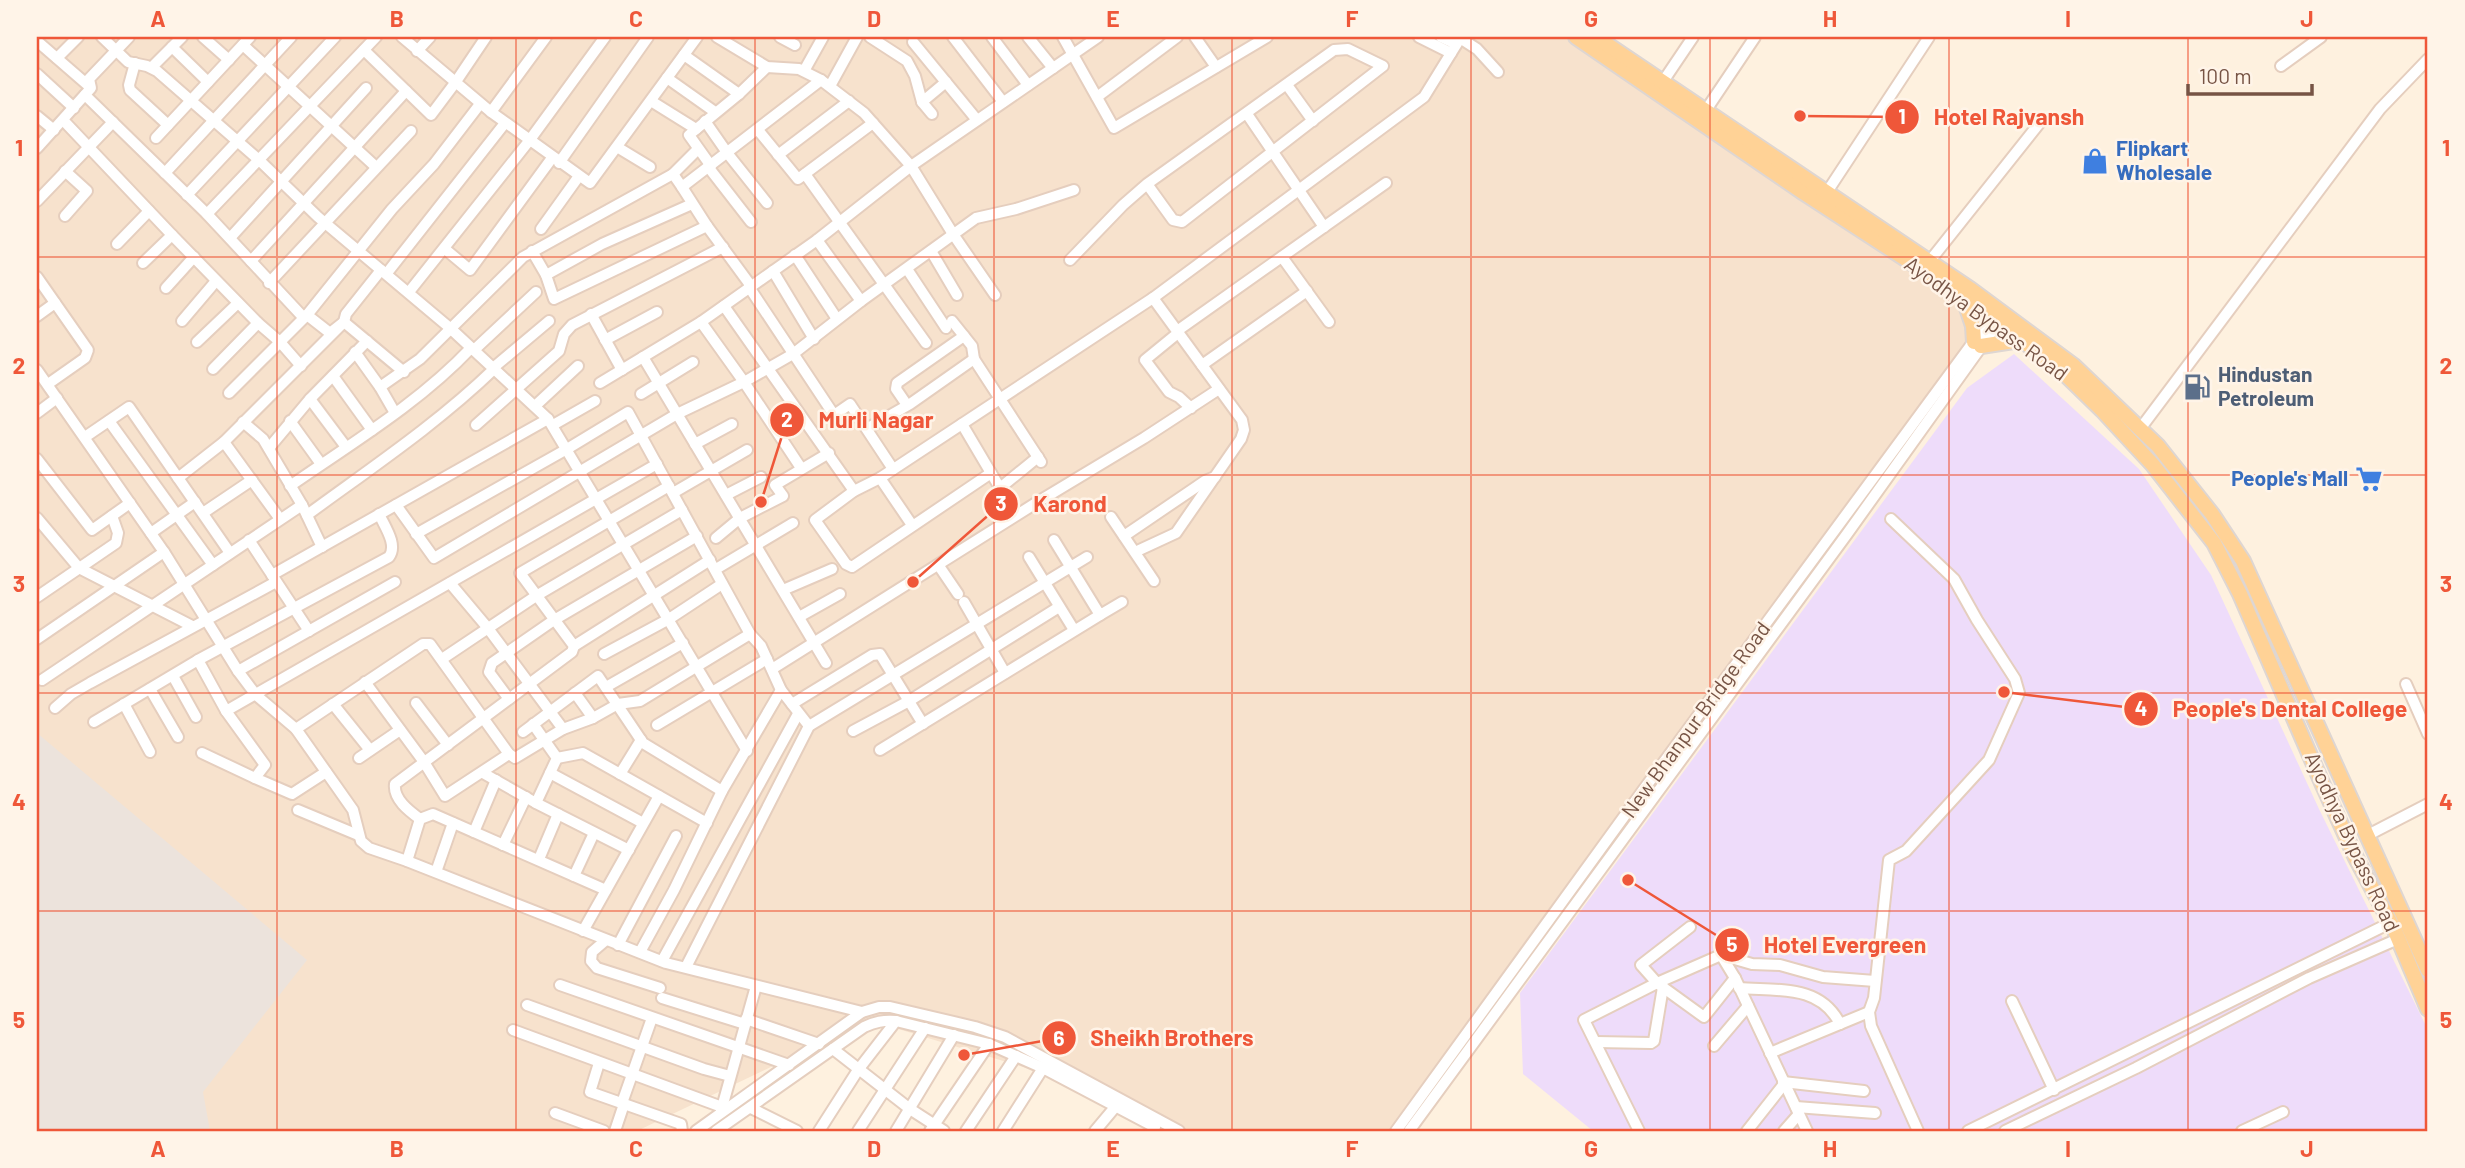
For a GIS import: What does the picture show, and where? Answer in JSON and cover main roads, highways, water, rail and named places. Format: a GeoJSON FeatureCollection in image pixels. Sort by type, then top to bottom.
{"type":"FeatureCollection","features":[{"type":"Feature","properties":{"kind":"main road","name":"Ayodhya Bypass Road"},"geometry":{"type":"LineString","coordinates":[[1576,37],[1827,192],[1929,262],[2078,378],[2158,446],[2212,514],[2243,561],[2368,835],[2398,930],[2428,1009]]}},
{"type":"Feature","properties":{"kind":"main road","name":"Ayodhya Bypass Road"},"geometry":{"type":"LineString","coordinates":[[1596,37],[1662,83],[1703,116],[1964,299],[1998,317],[2020,340],[2078,378],[2185,505],[2216,547],[2240,594],[2350,845],[2398,930],[2428,970]]}},
{"type":"Feature","properties":{"kind":"main road"},"geometry":{"type":"LineString","coordinates":[[1964,299],[1978,344],[2020,340]]}},
{"type":"Feature","properties":{"kind":"main road"},"geometry":{"type":"LineString","coordinates":[[2146,458],[2158,446]]}},
{"type":"Feature","properties":{"kind":"place","name":"Hotel Rajvansh"},"geometry":{"type":"Point","coordinates":[1800,116]}},
{"type":"Feature","properties":{"kind":"place","name":"Flipkart Wholesale"},"geometry":{"type":"Point","coordinates":[2095,161]}},
{"type":"Feature","properties":{"kind":"place","name":"Hindustan Petroleum"},"geometry":{"type":"Point","coordinates":[2197,387]}},
{"type":"Feature","properties":{"kind":"place","name":"People's Mall"},"geometry":{"type":"Point","coordinates":[2369,479]}},
{"type":"Feature","properties":{"kind":"place","name":"Murli Nagar"},"geometry":{"type":"Point","coordinates":[761,502]}},
{"type":"Feature","properties":{"kind":"place","name":"Karond"},"geometry":{"type":"Point","coordinates":[913,582]}},
{"type":"Feature","properties":{"kind":"place","name":"People's Dental College"},"geometry":{"type":"Point","coordinates":[2004,692]}},
{"type":"Feature","properties":{"kind":"place","name":"Hotel Evergreen"},"geometry":{"type":"Point","coordinates":[1628,880]}},
{"type":"Feature","properties":{"kind":"place","name":"Sheikh Brothers"},"geometry":{"type":"Point","coordinates":[964,1055]}}]}
